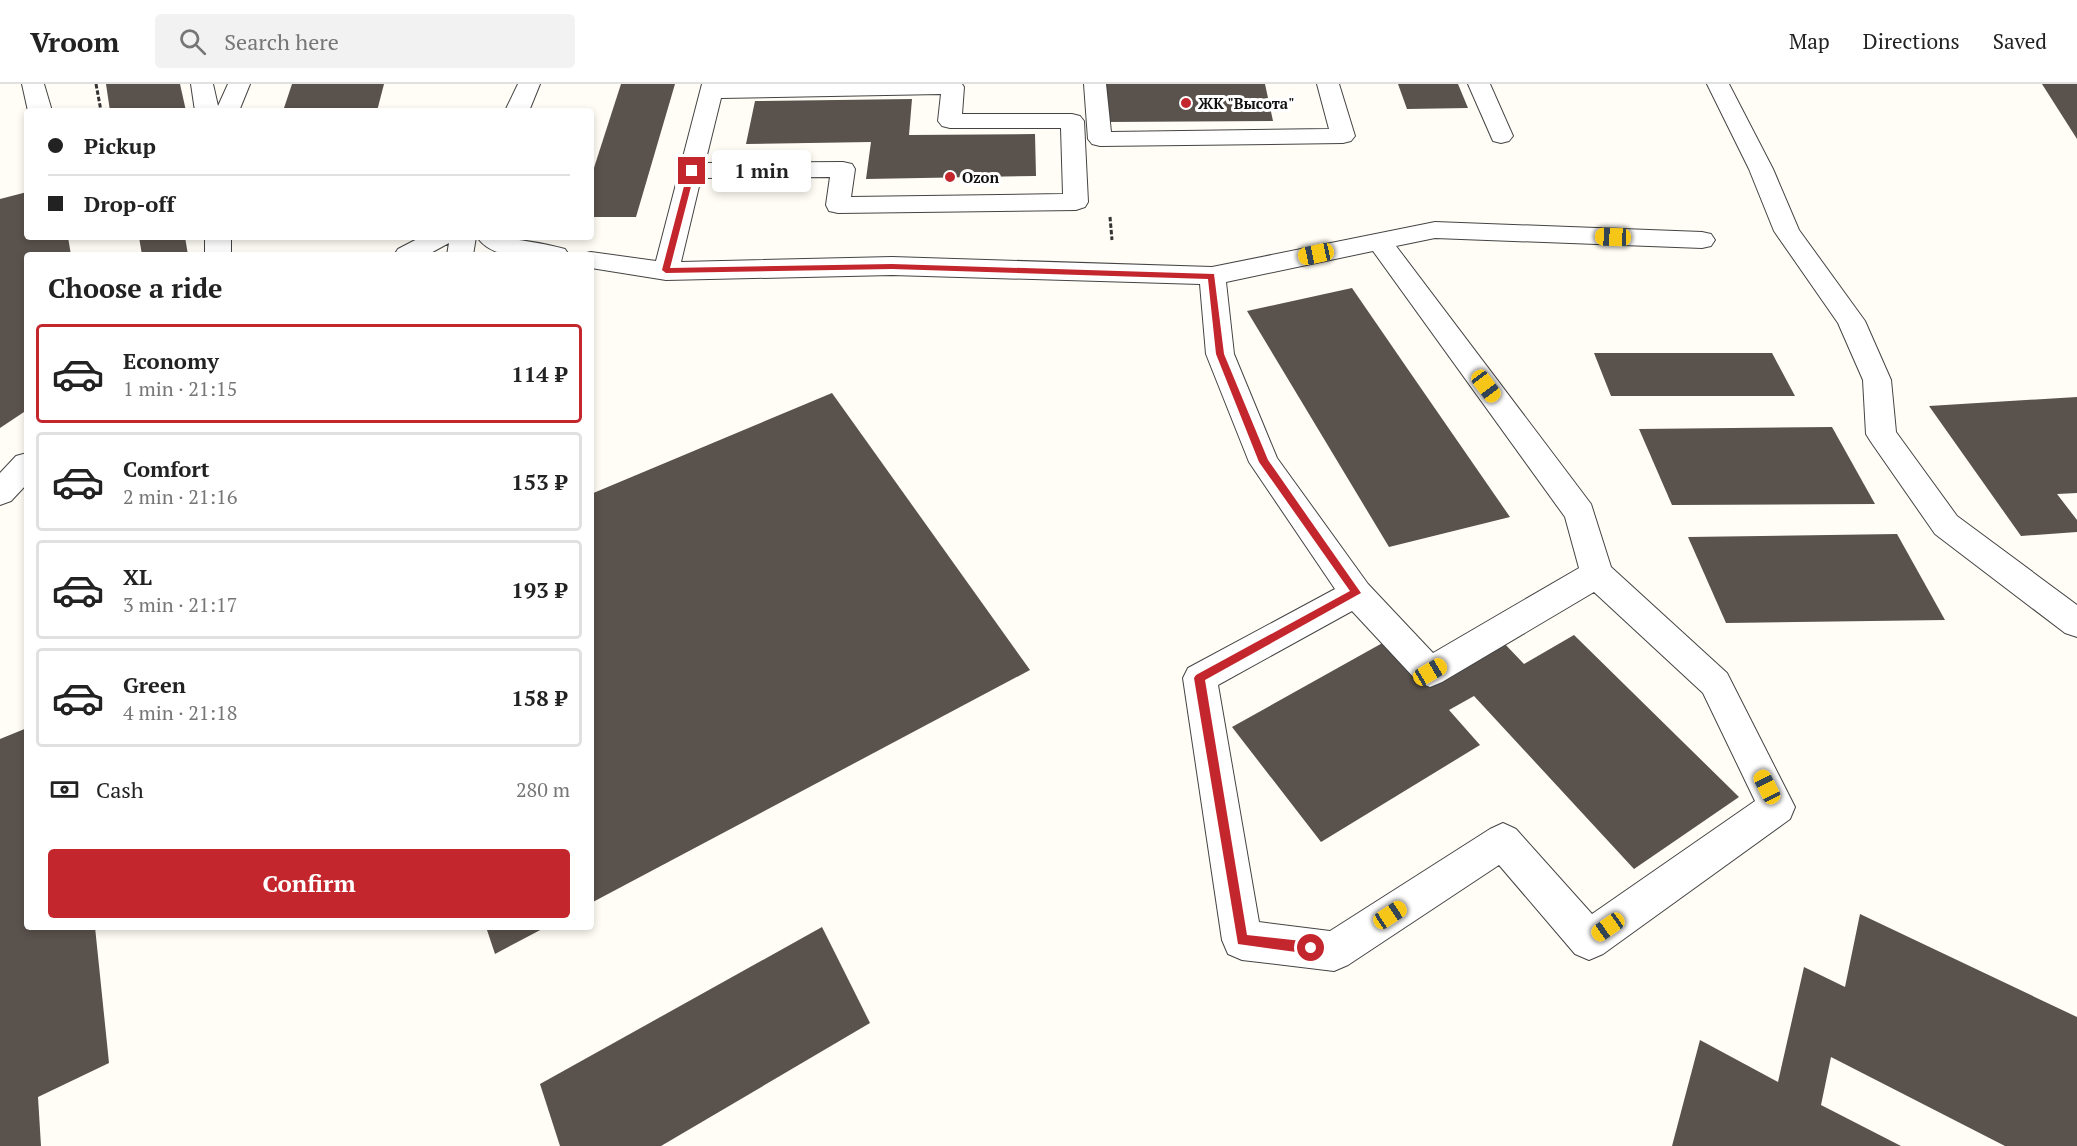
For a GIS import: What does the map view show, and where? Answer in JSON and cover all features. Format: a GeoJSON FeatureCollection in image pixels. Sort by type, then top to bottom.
{"type":"FeatureCollection","features":[{"type":"Feature","properties":{"kind":"street"},"geometry":{"type":"LineString","coordinates":[[33,84],[39,108]]}},
{"type":"Feature","properties":{"kind":"street"},"geometry":{"type":"LineString","coordinates":[[202,84],[206,108]]}},
{"type":"Feature","properties":{"kind":"street"},"geometry":{"type":"LineString","coordinates":[[228,108],[239,84]]}},
{"type":"Feature","properties":{"kind":"street"},"geometry":{"type":"LineString","coordinates":[[518,108],[529,84]]}},
{"type":"Feature","properties":{"kind":"street"},"geometry":{"type":"LineString","coordinates":[[1095,84],[1100,139],[1343,136],[1328,84]]}},
{"type":"Feature","properties":{"kind":"street"},"geometry":{"type":"LineString","coordinates":[[1479,84],[1501,136]]}},
{"type":"Feature","properties":{"kind":"street"},"geometry":{"type":"LineString","coordinates":[[1718,84],[1761,169],[1787,231],[1851,321],[1877,380],[1881,434],[1946,525],[2077,623]]}},
{"type":"Feature","properties":{"kind":"street"},"geometry":{"type":"LineString","coordinates":[[666,270],[712,87],[953,87],[950,121],[1072,121],[1076,202],[838,205],[843,169],[692,171]]}},
{"type":"Feature","properties":{"kind":"street"},"geometry":{"type":"LineString","coordinates":[[594,260],[666,270],[892,266],[1212,276],[1435,230],[1702,240]]}},
{"type":"Feature","properties":{"kind":"street"},"geometry":{"type":"LineString","coordinates":[[413,252],[435,240]]}},
{"type":"Feature","properties":{"kind":"street"},"geometry":{"type":"LineString","coordinates":[[495,240],[511,249],[534,252]]}},
{"type":"Feature","properties":{"kind":"street"},"geometry":{"type":"LineString","coordinates":[[1356,593],[1200,678],[1242,940],[1334,951],[1503,842],[1589,940],[1778,807],[1715,683],[1597,574],[1580,513],[1379,241]]}},
{"type":"Feature","properties":{"kind":"street"},"geometry":{"type":"LineString","coordinates":[[1212,276],[1220,354],[1264,462],[1356,593],[1430,672],[1597,574]]}},
{"type":"Feature","properties":{"kind":"street"},"geometry":{"type":"LineString","coordinates":[[0,493],[24,467]]}},
{"type":"Feature","properties":{"kind":"path"},"geometry":{"type":"LineString","coordinates":[[96,84],[100,108]]}},
{"type":"Feature","properties":{"kind":"building"},"geometry":{"type":"Polygon","coordinates":[[[106,84],[180,84],[185,108],[110,108],[106,84]]]}},
{"type":"Feature","properties":{"kind":"building"},"geometry":{"type":"Polygon","coordinates":[[[292,84],[384,84],[378,108],[284,108],[292,84]]]}},
{"type":"Feature","properties":{"kind":"building"},"geometry":{"type":"Polygon","coordinates":[[[621,84],[675,84],[636,217],[594,217],[594,168],[621,84]]]}},
{"type":"Feature","properties":{"kind":"building","name":"ЖК \"Высота\""},"geometry":{"type":"Polygon","coordinates":[[[1103,84],[1265,84],[1273,121],[1105,122],[1103,84]]]}},
{"type":"Feature","properties":{"kind":"building"},"geometry":{"type":"Polygon","coordinates":[[[1398,84],[1458,84],[1468,108],[1407,109],[1398,84]]]}},
{"type":"Feature","properties":{"kind":"building"},"geometry":{"type":"Polygon","coordinates":[[[2042,84],[2077,84],[2077,139],[2042,84]]]}},
{"type":"Feature","properties":{"kind":"building"},"geometry":{"type":"Polygon","coordinates":[[[912,99],[909,135],[1035,134],[1036,176],[866,179],[871,142],[746,144],[755,101],[912,99]]]}},
{"type":"Feature","properties":{"kind":"building"},"geometry":{"type":"Polygon","coordinates":[[[24,193],[24,240],[68,240],[70,252],[24,252],[24,412],[0,428],[0,199],[24,193]]]}},
{"type":"Feature","properties":{"kind":"building"},"geometry":{"type":"Polygon","coordinates":[[[140,240],[186,240],[188,252],[142,252],[140,240]]]}},
{"type":"Feature","properties":{"kind":"building"},"geometry":{"type":"Polygon","coordinates":[[[1352,288],[1510,517],[1389,547],[1247,311],[1352,288]]]}},
{"type":"Feature","properties":{"kind":"building"},"geometry":{"type":"Polygon","coordinates":[[[1594,353],[1772,353],[1795,396],[1611,396],[1594,353]]]}},
{"type":"Feature","properties":{"kind":"building"},"geometry":{"type":"Polygon","coordinates":[[[832,393],[1030,670],[594,901],[594,493],[832,393]]]}},
{"type":"Feature","properties":{"kind":"building"},"geometry":{"type":"Polygon","coordinates":[[[2077,397],[2077,493],[2057,494],[2077,520],[2077,532],[2021,536],[1929,406],[2077,397]]]}},
{"type":"Feature","properties":{"kind":"building"},"geometry":{"type":"Polygon","coordinates":[[[1832,427],[1875,504],[1672,505],[1639,429],[1832,427]]]}},
{"type":"Feature","properties":{"kind":"building"},"geometry":{"type":"Polygon","coordinates":[[[1897,534],[1945,620],[1726,623],[1688,537],[1897,534]]]}},
{"type":"Feature","properties":{"kind":"building"},"geometry":{"type":"Polygon","coordinates":[[[1574,635],[1739,797],[1634,869],[1474,696],[1449,710],[1480,745],[1321,842],[1232,727],[1386,641],[1426,685],[1502,641],[1524,664],[1574,635]]]}},
{"type":"Feature","properties":{"kind":"building"},"geometry":{"type":"Polygon","coordinates":[[[24,729],[24,930],[95,930],[109,1063],[38,1097],[41,1146],[0,1146],[0,739],[24,729]]]}},
{"type":"Feature","properties":{"kind":"building"},"geometry":{"type":"Polygon","coordinates":[[[1860,914],[2077,1017],[2077,1146],[2005,1146],[1831,1057],[1821,1105],[1901,1146],[1672,1146],[1700,1040],[1778,1082],[1804,967],[1845,987],[1860,914]]]}},
{"type":"Feature","properties":{"kind":"building"},"geometry":{"type":"Polygon","coordinates":[[[822,927],[870,1023],[661,1146],[560,1146],[540,1084],[822,927]]]}},
{"type":"Feature","properties":{"kind":"building"},"geometry":{"type":"Polygon","coordinates":[[[487,930],[540,930],[495,954],[487,930]]]}},
{"type":"Feature","properties":{"kind":"place","name":"ЖК \"Высота\""},"geometry":{"type":"Point","coordinates":[1186,103]}},
{"type":"Feature","properties":{"kind":"place","name":"Ozon"},"geometry":{"type":"Point","coordinates":[950,177]}},
{"type":"Feature","properties":{"kind":"route"},"geometry":{"type":"LineString","coordinates":[[692,171],[666,270],[892,266],[1212,276],[1220,354],[1264,462],[1356,593],[1200,678],[1242,940],[1311,948]]}}]}
